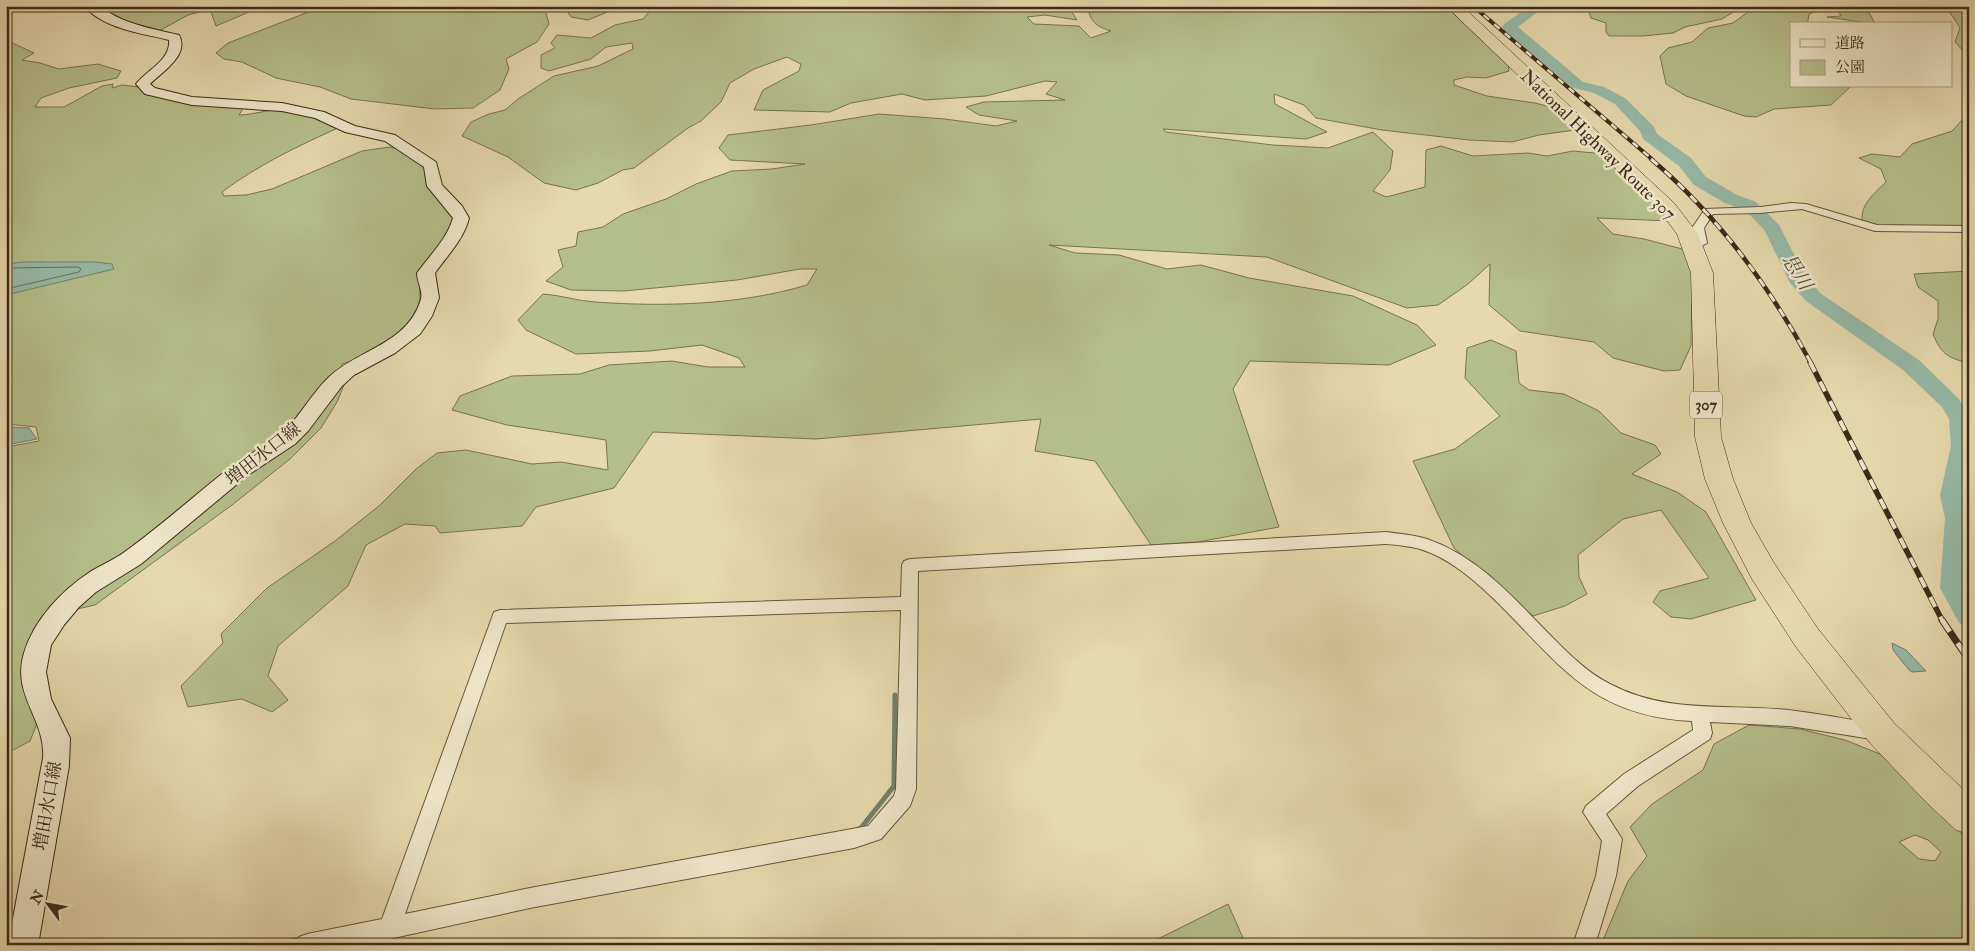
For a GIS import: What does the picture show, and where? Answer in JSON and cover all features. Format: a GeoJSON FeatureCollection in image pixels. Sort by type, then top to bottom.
{"type":"FeatureCollection","features":[{"type":"Feature","properties":{"kind":"highway","name":"National Highway Route 307"},"geometry":{"type":"LineString","coordinates":[[1452,6],[1667,207],[1687,234],[1702,273],[1702,323],[1708,437],[1719,479],[1737,523],[1763,571],[1806,638],[1882,732],[1939,791],[1969,818]]}},
{"type":"Feature","properties":{"kind":"main road","name":"増田水口線"},"geometry":{"type":"LineString","coordinates":[[23,945],[57,759],[58,742],[51,722],[36,693],[34,679],[34,660],[42,639],[54,618],[93,582],[130,561],[180,522],[241,470],[288,439],[303,424],[335,382],[346,373],[392,348],[404,338],[416,326],[428,303],[431,294],[425,277],[426,273],[449,243],[460,218],[456,209],[435,186],[432,169],[428,162],[390,138],[350,129],[336,121],[293,108],[261,104],[192,101],[150,91],[143,84],[168,60],[175,48],[175,38],[124,25],[106,17],[90,6]]}},
{"type":"Feature","properties":{"kind":"street"},"geometry":{"type":"LineString","coordinates":[[1693,247],[1701,243],[1698,228],[1709,211],[1802,206],[1867,224],[1875,228],[1969,229]]}},
{"type":"Feature","properties":{"kind":"street"},"geometry":{"type":"LineString","coordinates":[[306,945],[530,898],[854,839],[874,833],[903,800],[906,789],[910,565],[1386,538],[1407,540],[1441,551],[1456,559],[1473,571],[1562,658],[1604,690],[1647,708],[1671,713],[1777,717],[1882,732]]}},
{"type":"Feature","properties":{"kind":"street"},"geometry":{"type":"LineString","coordinates":[[389,929],[500,617],[908,603]]}},
{"type":"Feature","properties":{"kind":"street"},"geometry":{"type":"LineString","coordinates":[[1584,945],[1606,876],[1612,840],[1593,812],[1631,780],[1704,732],[1700,715]]}},
{"type":"Feature","properties":{"kind":"green space"},"geometry":{"type":"Polygon","coordinates":[[[97,6],[256,6],[256,9],[216,26],[210,9],[188,15],[159,31],[123,24],[97,6]]]}},
{"type":"Feature","properties":{"kind":"green space"},"geometry":{"type":"Polygon","coordinates":[[[324,6],[544,6],[549,24],[537,42],[506,59],[509,69],[500,90],[473,108],[435,109],[351,99],[320,87],[276,78],[242,62],[224,59],[216,53],[228,43],[324,6]]]}},
{"type":"Feature","properties":{"kind":"green space"},"geometry":{"type":"Polygon","coordinates":[[[560,6],[622,6],[588,20],[571,17],[565,8],[560,6]]]}},
{"type":"Feature","properties":{"kind":"green space"},"geometry":{"type":"Polygon","coordinates":[[[642,6],[1068,6],[1077,20],[1045,15],[1027,17],[1034,24],[1079,26],[1091,38],[1111,31],[1094,23],[1087,6],[1292,6],[1302,8],[1306,6],[1339,6],[1360,9],[1369,6],[1449,6],[1508,63],[1509,71],[1486,78],[1467,77],[1454,80],[1454,85],[1487,96],[1535,103],[1558,109],[1575,130],[1539,135],[1512,142],[1469,140],[1382,130],[1316,118],[1304,105],[1274,94],[1275,104],[1327,132],[1306,139],[1163,129],[1166,132],[1273,145],[1328,148],[1373,132],[1393,151],[1390,170],[1373,191],[1386,197],[1425,187],[1426,150],[1441,146],[1473,156],[1528,153],[1547,156],[1573,151],[1605,154],[1670,221],[1597,218],[1613,234],[1644,239],[1686,250],[1692,275],[1691,346],[1680,370],[1664,371],[1613,358],[1594,342],[1520,331],[1489,305],[1490,264],[1468,284],[1438,305],[1407,308],[1267,257],[1049,245],[1075,253],[1119,255],[1167,269],[1201,265],[1249,278],[1353,296],[1417,325],[1436,345],[1389,365],[1250,361],[1233,389],[1279,527],[1198,542],[1151,545],[1095,461],[1035,451],[1041,419],[816,439],[653,432],[614,488],[536,507],[522,526],[440,533],[435,526],[405,524],[366,545],[348,586],[278,646],[268,676],[288,700],[272,712],[242,699],[188,707],[181,686],[223,643],[221,634],[267,588],[335,541],[380,505],[416,469],[437,453],[466,450],[532,464],[561,462],[608,470],[606,440],[507,425],[452,410],[460,396],[512,376],[580,374],[609,365],[672,361],[708,367],[745,367],[739,358],[702,345],[650,351],[576,354],[526,330],[518,320],[543,294],[621,304],[702,303],[755,297],[807,285],[817,269],[800,269],[737,280],[624,291],[571,290],[546,281],[563,267],[558,250],[576,246],[578,232],[603,227],[623,214],[666,199],[696,184],[732,171],[772,169],[805,164],[730,160],[719,148],[728,135],[811,125],[879,114],[945,119],[996,126],[1017,121],[979,115],[966,107],[984,102],[1065,100],[1046,94],[1057,82],[1045,81],[986,96],[925,100],[902,94],[851,103],[830,112],[754,110],[763,90],[799,71],[801,64],[787,57],[754,69],[730,83],[721,102],[701,121],[688,128],[634,168],[623,170],[598,183],[576,190],[544,183],[508,157],[462,136],[471,122],[489,114],[505,110],[518,99],[554,76],[598,66],[633,49],[632,43],[606,47],[591,59],[549,71],[541,68],[541,55],[555,48],[551,43],[557,35],[591,38],[615,25],[643,19],[650,11],[642,6]]]}},
{"type":"Feature","properties":{"kind":"green space"},"geometry":{"type":"Polygon","coordinates":[[[1587,6],[1743,6],[1722,19],[1685,27],[1673,33],[1643,36],[1609,36],[1606,32],[1606,23],[1591,18],[1587,6]]]}},
{"type":"Feature","properties":{"kind":"green space"},"geometry":{"type":"Polygon","coordinates":[[[1745,6],[1860,6],[1870,14],[1874,22],[1827,17],[1841,16],[1839,12],[1827,11],[1809,14],[1806,22],[1790,22],[1790,88],[1849,88],[1831,105],[1774,109],[1756,117],[1744,116],[1686,96],[1666,84],[1660,56],[1668,48],[1692,42],[1708,28],[1733,23],[1752,9],[1745,6]]]}},
{"type":"Feature","properties":{"kind":"green space"},"geometry":{"type":"Polygon","coordinates":[[[1943,6],[1969,6],[1969,57],[1955,42],[1960,28],[1949,11],[1943,6]]]}},
{"type":"Feature","properties":{"kind":"green space"},"geometry":{"type":"Polygon","coordinates":[[[6,40],[34,53],[22,60],[59,69],[98,64],[121,71],[117,78],[69,88],[41,98],[35,107],[64,107],[102,86],[113,84],[112,88],[122,85],[139,87],[154,94],[245,105],[239,115],[282,110],[312,116],[340,127],[264,165],[222,192],[224,196],[246,195],[272,189],[362,151],[390,147],[421,153],[455,216],[452,225],[424,273],[421,281],[419,307],[413,322],[397,340],[387,346],[342,364],[344,385],[337,402],[321,428],[290,459],[232,505],[95,605],[54,614],[38,721],[30,741],[6,754],[6,447],[39,441],[36,427],[6,424],[6,40]]]}},
{"type":"Feature","properties":{"kind":"green space"},"geometry":{"type":"Polygon","coordinates":[[[1964,118],[1969,119],[1969,231],[1901,229],[1862,220],[1866,203],[1886,182],[1881,169],[1859,158],[1872,154],[1900,157],[1912,144],[1952,131],[1964,118]]]}},
{"type":"Feature","properties":{"kind":"green space"},"geometry":{"type":"Polygon","coordinates":[[[1969,271],[1969,363],[1950,357],[1942,351],[1933,334],[1938,319],[1938,301],[1918,287],[1914,274],[1969,271]]]}},
{"type":"Feature","properties":{"kind":"green space"},"geometry":{"type":"Polygon","coordinates":[[[1491,340],[1516,351],[1519,383],[1529,390],[1564,394],[1599,411],[1621,433],[1655,445],[1661,454],[1632,474],[1677,492],[1706,512],[1756,600],[1691,619],[1671,617],[1653,602],[1660,591],[1709,578],[1661,510],[1623,519],[1578,555],[1579,577],[1587,594],[1565,606],[1533,616],[1454,548],[1413,461],[1455,449],[1500,416],[1465,378],[1467,348],[1491,340]]]}},
{"type":"Feature","properties":{"kind":"green space"},"geometry":{"type":"Polygon","coordinates":[[[1969,469],[1969,599],[1962,573],[1964,530],[1956,493],[1969,469]]]}},
{"type":"Feature","properties":{"kind":"green space"},"geometry":{"type":"Polygon","coordinates":[[[1749,725],[1800,729],[1845,740],[1880,754],[1969,841],[1969,945],[1601,945],[1628,881],[1647,856],[1630,827],[1652,804],[1703,770],[1714,744],[1749,725]],[[1915,835],[1899,842],[1919,859],[1935,861],[1941,852],[1928,840],[1915,835]]]}},
{"type":"Feature","properties":{"kind":"green space"},"geometry":{"type":"Polygon","coordinates":[[[1228,904],[1246,945],[1146,945],[1228,904]]]}},
{"type":"Feature","properties":{"kind":"water"},"geometry":{"type":"Polygon","coordinates":[[[23,262],[95,262],[112,264],[114,269],[6,295],[6,264],[23,262]]]}},
{"type":"Feature","properties":{"kind":"water"},"geometry":{"type":"Polygon","coordinates":[[[6,427],[29,428],[37,439],[6,445],[6,427]]]}},
{"type":"Feature","properties":{"kind":"water"},"geometry":{"type":"Polygon","coordinates":[[[1892,643],[1906,650],[1926,671],[1912,672],[1909,670],[1893,650],[1892,643]]]}},
{"type":"Feature","properties":{"kind":"waterway","name":"思川"},"geometry":{"type":"LineString","coordinates":[[1526,6],[1533,10],[1509,27],[1578,85],[1599,90],[1620,101],[1648,130],[1649,136],[1685,162],[1700,181],[1731,199],[1750,206],[1773,229],[1792,270],[1800,283],[1813,297],[1911,365],[1950,403],[1960,419],[1963,446],[1952,495],[1957,518],[1953,588],[1969,616]]}},
{"type":"Feature","properties":{"kind":"waterway"},"geometry":{"type":"LineString","coordinates":[[858,829],[861,828],[894,786],[895,695]]}},
{"type":"Feature","properties":{"kind":"waterway"},"geometry":{"type":"LineString","coordinates":[[271,945],[301,939]]}},
{"type":"Feature","properties":{"kind":"railway"},"geometry":{"type":"LineString","coordinates":[[1473,6],[1653,160]]}},
{"type":"Feature","properties":{"kind":"railway"},"geometry":{"type":"LineString","coordinates":[[1651,159],[1720,228],[1760,280],[1811,363]]}},
{"type":"Feature","properties":{"kind":"railway"},"geometry":{"type":"LineString","coordinates":[[1810,362],[1943,622]]}},
{"type":"Feature","properties":{"kind":"railway"},"geometry":{"type":"LineString","coordinates":[[1942,620],[1969,660]]}}]}
